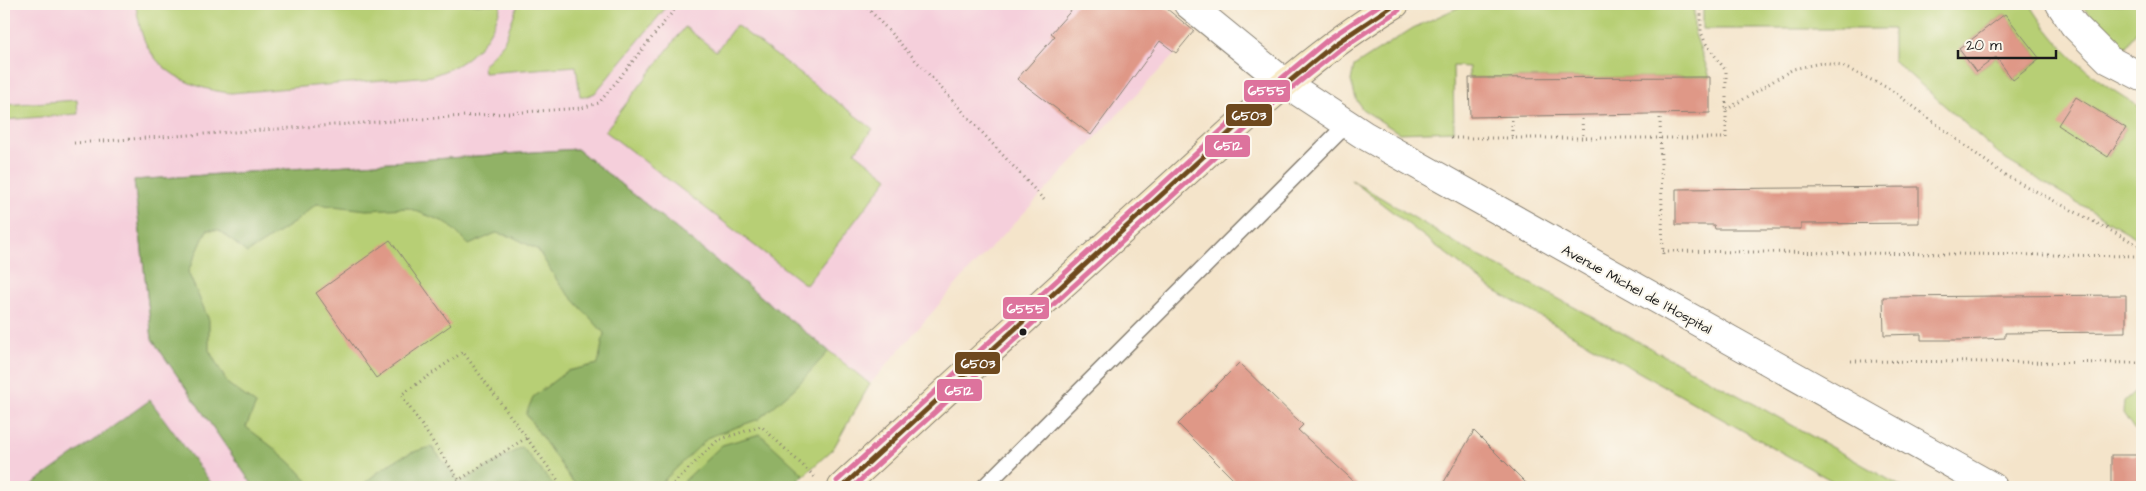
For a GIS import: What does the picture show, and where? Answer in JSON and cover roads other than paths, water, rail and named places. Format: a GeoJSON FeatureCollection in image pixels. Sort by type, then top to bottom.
{"type":"FeatureCollection","features":[{"type":"Feature","properties":{"kind":"street","name":"Avenue Michel de l'Hospital"},"geometry":{"type":"LineString","coordinates":[[1188,4],[1285,83],[1347,124],[1575,254],[1993,487]]}},
{"type":"Feature","properties":{"kind":"street"},"geometry":{"type":"LineString","coordinates":[[842,487],[1086,262],[1285,83],[1372,18],[1395,4]]}},
{"type":"Feature","properties":{"kind":"street"},"geometry":{"type":"LineString","coordinates":[[2060,4],[2074,24],[2109,60],[2142,77]]}},
{"type":"Feature","properties":{"kind":"lane"},"geometry":{"type":"LineString","coordinates":[[984,487],[1347,124]]}}]}
